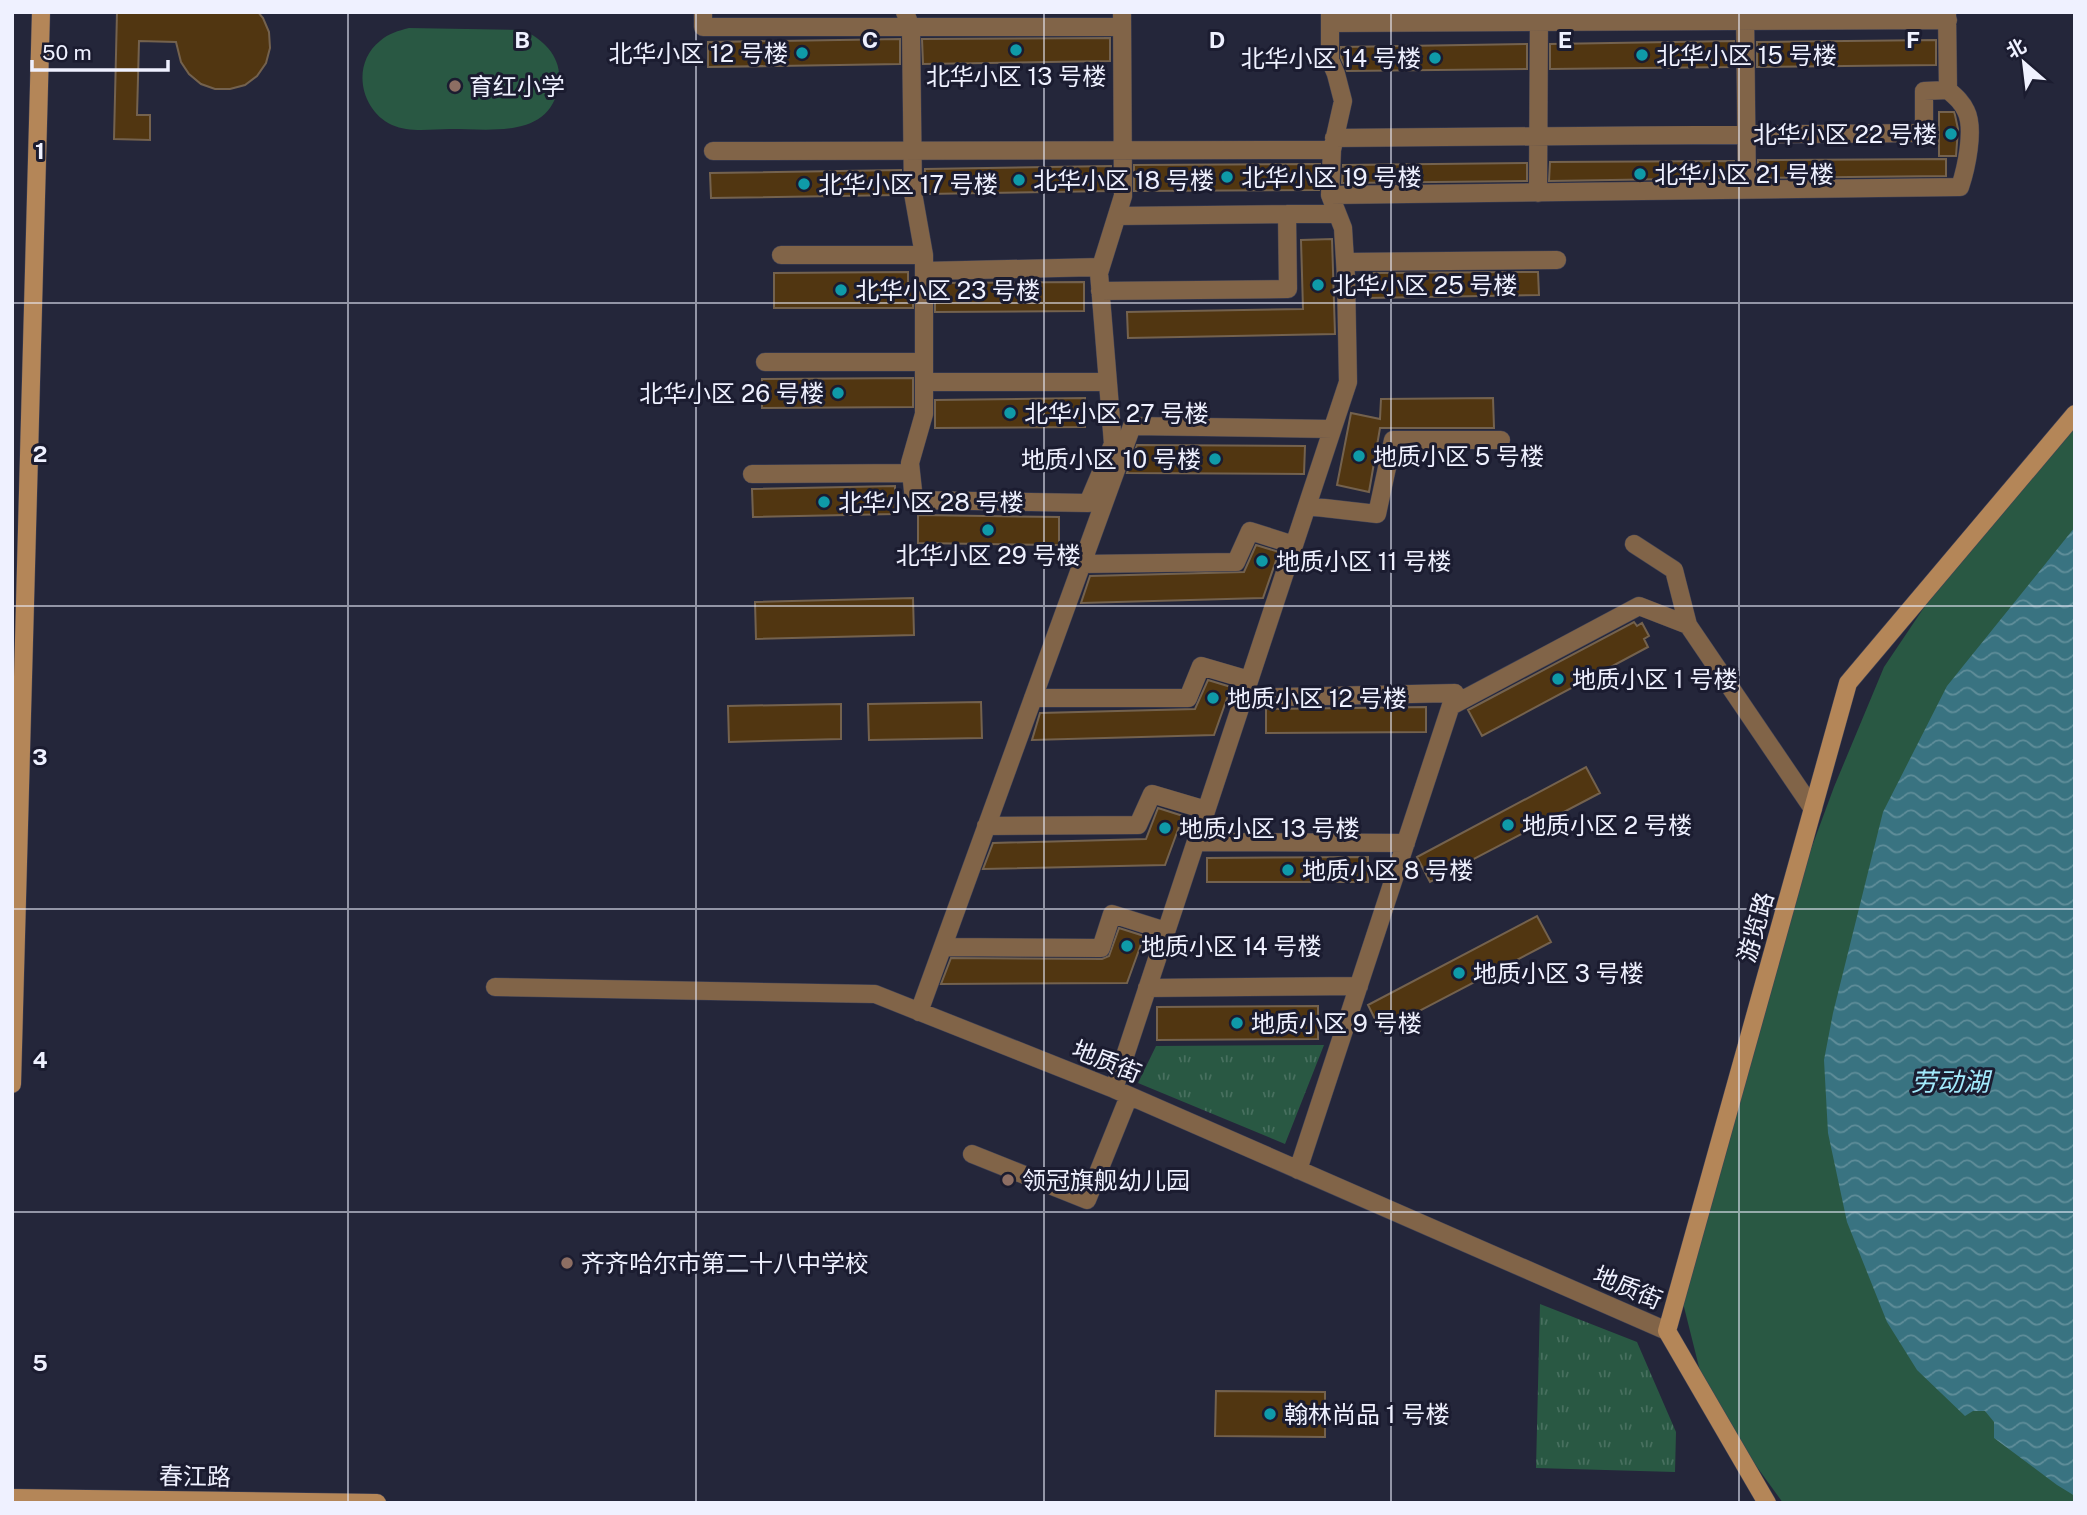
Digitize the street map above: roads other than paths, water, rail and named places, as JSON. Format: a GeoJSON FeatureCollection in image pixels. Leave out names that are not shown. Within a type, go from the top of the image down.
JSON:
{"type":"FeatureCollection","features":[{"type":"Feature","properties":{"kind":"main road"},"geometry":{"type":"LineString","coordinates":[[12,1084],[16,805],[41,12]]}},
{"type":"Feature","properties":{"kind":"main road","name":"游览路"},"geometry":{"type":"LineString","coordinates":[[1667,1331],[1848,683],[2075,414]]}},
{"type":"Feature","properties":{"kind":"main road"},"geometry":{"type":"LineString","coordinates":[[1667,1331],[1767,1503]]}},
{"type":"Feature","properties":{"kind":"main road","name":"春江路"},"geometry":{"type":"LineString","coordinates":[[12,1498],[377,1503]]}},
{"type":"Feature","properties":{"kind":"street"},"geometry":{"type":"LineString","coordinates":[[703,12],[703,27],[908,20],[1122,20],[1123,196],[1099,273],[1113,444],[1088,503],[914,500],[910,463],[924,414],[924,263],[913,193],[908,20]]}},
{"type":"Feature","properties":{"kind":"street"},"geometry":{"type":"LineString","coordinates":[[972,1154],[1087,1200],[1122,1092],[1147,988],[1348,382],[1343,228],[1329,195],[1333,144],[1343,101],[1330,60],[1330,17],[1947,16],[1948,90]]}},
{"type":"Feature","properties":{"kind":"street"},"geometry":{"type":"LineString","coordinates":[[1538,193],[1539,17]]}},
{"type":"Feature","properties":{"kind":"street"},"geometry":{"type":"LineString","coordinates":[[1745,17],[1747,190]]}},
{"type":"Feature","properties":{"kind":"street"},"geometry":{"type":"LineString","coordinates":[[713,151],[1123,151],[1538,136],[1924,133],[1924,91],[1948,90],[1960,100],[1968,114],[1969,158],[1961,187],[1329,195]]}},
{"type":"Feature","properties":{"kind":"street"},"geometry":{"type":"LineString","coordinates":[[1100,291],[1288,289],[1287,214]]}},
{"type":"Feature","properties":{"kind":"street"},"geometry":{"type":"LineString","coordinates":[[1117,216],[1337,214]]}},
{"type":"Feature","properties":{"kind":"street"},"geometry":{"type":"LineString","coordinates":[[781,255],[924,263],[1101,267]]}},
{"type":"Feature","properties":{"kind":"street"},"geometry":{"type":"LineString","coordinates":[[1345,262],[1557,260]]}},
{"type":"Feature","properties":{"kind":"street"},"geometry":{"type":"LineString","coordinates":[[765,362],[924,362]]}},
{"type":"Feature","properties":{"kind":"street"},"geometry":{"type":"LineString","coordinates":[[924,382],[1108,382]]}},
{"type":"Feature","properties":{"kind":"street"},"geometry":{"type":"LineString","coordinates":[[919,1012],[1132,426],[1332,429]]}},
{"type":"Feature","properties":{"kind":"street"},"geometry":{"type":"LineString","coordinates":[[1307,506],[1377,514],[1393,440],[1501,440]]}},
{"type":"Feature","properties":{"kind":"street"},"geometry":{"type":"LineString","coordinates":[[752,474],[911,472]]}},
{"type":"Feature","properties":{"kind":"street"},"geometry":{"type":"LineString","coordinates":[[1082,564],[1236,562],[1250,531],[1294,545]]}},
{"type":"Feature","properties":{"kind":"street"},"geometry":{"type":"LineString","coordinates":[[1634,544],[1674,570],[1688,625],[1813,809]]}},
{"type":"Feature","properties":{"kind":"street"},"geometry":{"type":"LineString","coordinates":[[1451,706],[1639,606],[1688,625]]}},
{"type":"Feature","properties":{"kind":"street"},"geometry":{"type":"LineString","coordinates":[[1033,698],[1188,698],[1201,666],[1249,680]]}},
{"type":"Feature","properties":{"kind":"street"},"geometry":{"type":"LineString","coordinates":[[1243,698],[1455,693],[1298,1170]]}},
{"type":"Feature","properties":{"kind":"street"},"geometry":{"type":"LineString","coordinates":[[986,826],[1138,825],[1152,794],[1206,810]]}},
{"type":"Feature","properties":{"kind":"street"},"geometry":{"type":"LineString","coordinates":[[1196,842],[1406,843]]}},
{"type":"Feature","properties":{"kind":"street"},"geometry":{"type":"LineString","coordinates":[[943,947],[1101,948],[1112,914],[1166,931]]}},
{"type":"Feature","properties":{"kind":"street"},"geometry":{"type":"LineString","coordinates":[[1147,988],[1359,986]]}},
{"type":"Feature","properties":{"kind":"street","name":"地质街"},"geometry":{"type":"LineString","coordinates":[[495,987],[875,994],[1122,1092],[1667,1331]]}},
{"type":"Feature","properties":{"kind":"water","name":"劳动湖"},"geometry":{"type":"Polygon","coordinates":[[[2075,527],[2075,1496],[1994,1438],[1994,1422],[1985,1411],[1973,1411],[1965,1416],[1917,1370],[1887,1322],[1847,1222],[1828,1133],[1824,1060],[1833,1013],[1883,812],[1947,686],[2075,527]]]}},
{"type":"Feature","properties":{"kind":"place","name":"北华小区 13 号楼"},"geometry":{"type":"Point","coordinates":[1016,50]}},
{"type":"Feature","properties":{"kind":"place","name":"北华小区 12 号楼"},"geometry":{"type":"Point","coordinates":[802,53]}},
{"type":"Feature","properties":{"kind":"place","name":"北华小区 15 号楼"},"geometry":{"type":"Point","coordinates":[1642,55]}},
{"type":"Feature","properties":{"kind":"place","name":"北华小区 14 号楼"},"geometry":{"type":"Point","coordinates":[1435,58]}},
{"type":"Feature","properties":{"kind":"place","name":"育红小学"},"geometry":{"type":"Point","coordinates":[455,86]}},
{"type":"Feature","properties":{"kind":"place","name":"北华小区 22 号楼"},"geometry":{"type":"Point","coordinates":[1951,134]}},
{"type":"Feature","properties":{"kind":"place","name":"北华小区 21 号楼"},"geometry":{"type":"Point","coordinates":[1640,174]}},
{"type":"Feature","properties":{"kind":"place","name":"北华小区 19 号楼"},"geometry":{"type":"Point","coordinates":[1227,177]}},
{"type":"Feature","properties":{"kind":"place","name":"北华小区 18 号楼"},"geometry":{"type":"Point","coordinates":[1019,180]}},
{"type":"Feature","properties":{"kind":"place","name":"北华小区 17 号楼"},"geometry":{"type":"Point","coordinates":[804,184]}},
{"type":"Feature","properties":{"kind":"place","name":"北华小区 25 号楼"},"geometry":{"type":"Point","coordinates":[1318,285]}},
{"type":"Feature","properties":{"kind":"place","name":"北华小区 23 号楼"},"geometry":{"type":"Point","coordinates":[841,290]}},
{"type":"Feature","properties":{"kind":"place","name":"北华小区 26 号楼"},"geometry":{"type":"Point","coordinates":[838,393]}},
{"type":"Feature","properties":{"kind":"place","name":"北华小区 27 号楼"},"geometry":{"type":"Point","coordinates":[1010,413]}},
{"type":"Feature","properties":{"kind":"place","name":"地质小区 5 号楼"},"geometry":{"type":"Point","coordinates":[1359,456]}},
{"type":"Feature","properties":{"kind":"place","name":"地质小区 10 号楼"},"geometry":{"type":"Point","coordinates":[1215,459]}},
{"type":"Feature","properties":{"kind":"place","name":"北华小区 28 号楼"},"geometry":{"type":"Point","coordinates":[824,502]}},
{"type":"Feature","properties":{"kind":"place","name":"北华小区 29 号楼"},"geometry":{"type":"Point","coordinates":[988,530]}},
{"type":"Feature","properties":{"kind":"place","name":"地质小区 11 号楼"},"geometry":{"type":"Point","coordinates":[1262,561]}},
{"type":"Feature","properties":{"kind":"place","name":"地质小区 1 号楼"},"geometry":{"type":"Point","coordinates":[1558,679]}},
{"type":"Feature","properties":{"kind":"place","name":"地质小区 12 号楼"},"geometry":{"type":"Point","coordinates":[1213,698]}},
{"type":"Feature","properties":{"kind":"place","name":"地质小区 2 号楼"},"geometry":{"type":"Point","coordinates":[1508,825]}},
{"type":"Feature","properties":{"kind":"place","name":"地质小区 13 号楼"},"geometry":{"type":"Point","coordinates":[1165,828]}},
{"type":"Feature","properties":{"kind":"place","name":"地质小区 8 号楼"},"geometry":{"type":"Point","coordinates":[1288,870]}},
{"type":"Feature","properties":{"kind":"place","name":"地质小区 14 号楼"},"geometry":{"type":"Point","coordinates":[1127,946]}},
{"type":"Feature","properties":{"kind":"place","name":"地质小区 3 号楼"},"geometry":{"type":"Point","coordinates":[1459,973]}},
{"type":"Feature","properties":{"kind":"place","name":"地质小区 9 号楼"},"geometry":{"type":"Point","coordinates":[1237,1023]}},
{"type":"Feature","properties":{"kind":"place","name":"领冠旗舰幼儿园"},"geometry":{"type":"Point","coordinates":[1008,1180]}},
{"type":"Feature","properties":{"kind":"place","name":"齐齐哈尔市第二十八中学校"},"geometry":{"type":"Point","coordinates":[567,1263]}},
{"type":"Feature","properties":{"kind":"place","name":"翰林尚品 1 号楼"},"geometry":{"type":"Point","coordinates":[1270,1414]}}]}
